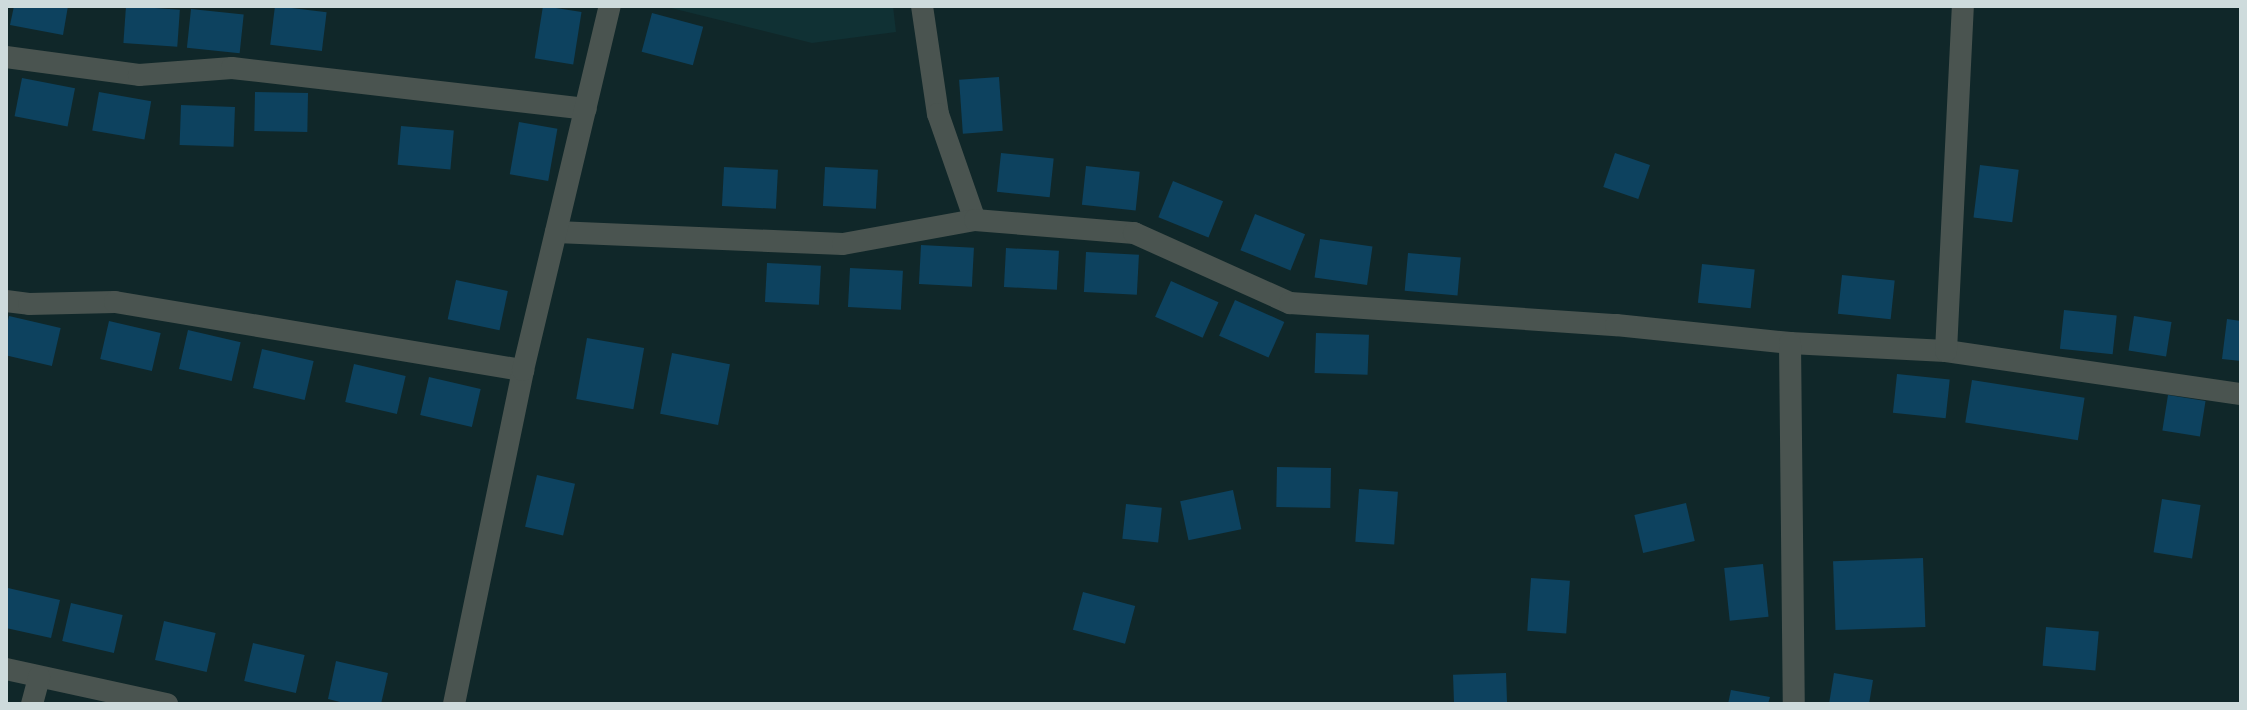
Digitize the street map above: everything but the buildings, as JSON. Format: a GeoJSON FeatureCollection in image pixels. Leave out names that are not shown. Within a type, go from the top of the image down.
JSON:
{"type":"FeatureCollection","features":[{"type":"Feature","properties":{"kind":"street"},"geometry":{"type":"LineString","coordinates":[[454,704],[523,370],[610,6]]}},
{"type":"Feature","properties":{"kind":"street"},"geometry":{"type":"LineString","coordinates":[[922,6],[938,114],[975,220]]}},
{"type":"Feature","properties":{"kind":"street"},"geometry":{"type":"LineString","coordinates":[[1946,351],[1963,6]]}},
{"type":"Feature","properties":{"kind":"street"},"geometry":{"type":"LineString","coordinates":[[6,57],[139,75],[232,68],[586,109]]}},
{"type":"Feature","properties":{"kind":"street"},"geometry":{"type":"LineString","coordinates":[[556,232],[843,244],[975,220],[1134,233],[1290,303],[1616,325],[1790,343],[1946,351],[2241,394]]}},
{"type":"Feature","properties":{"kind":"street"},"geometry":{"type":"LineString","coordinates":[[6,301],[29,304],[115,302],[523,370]]}},
{"type":"Feature","properties":{"kind":"street"},"geometry":{"type":"LineString","coordinates":[[1790,343],[1794,704]]}},
{"type":"Feature","properties":{"kind":"street"},"geometry":{"type":"LineString","coordinates":[[6,669],[167,704]]}},
{"type":"Feature","properties":{"kind":"street"},"geometry":{"type":"LineString","coordinates":[[32,704],[39,677]]}},
{"type":"Feature","properties":{"kind":"shaded area"},"geometry":{"type":"Polygon","coordinates":[[[663,6],[893,6],[896,32],[812,43],[663,6]]]}}]}
